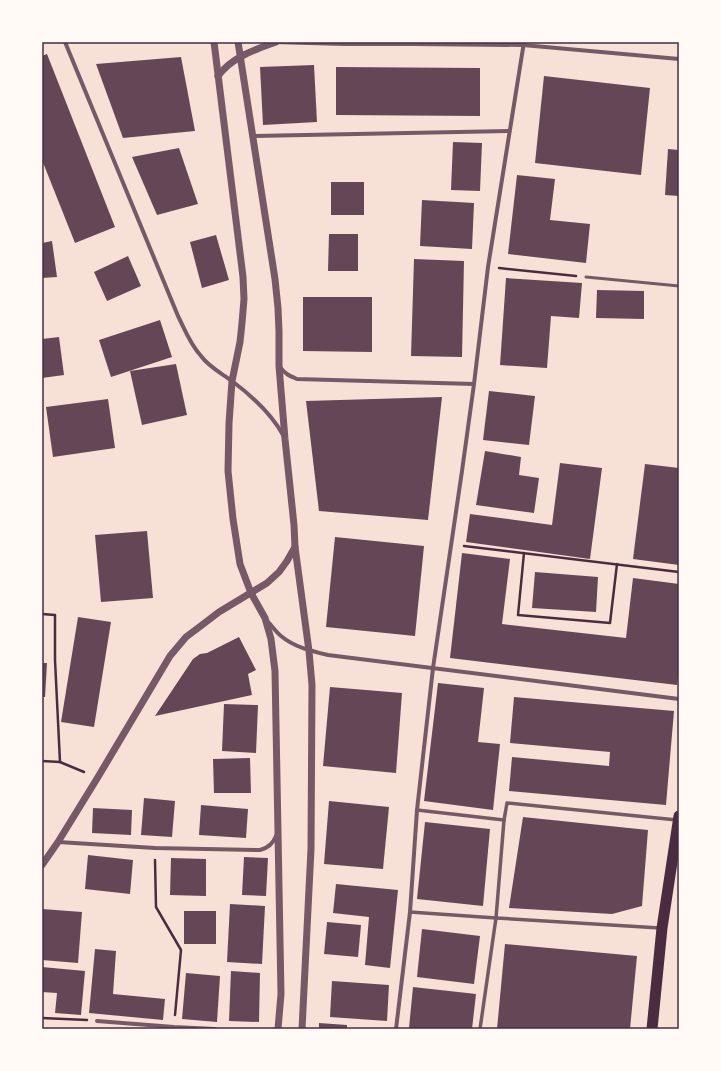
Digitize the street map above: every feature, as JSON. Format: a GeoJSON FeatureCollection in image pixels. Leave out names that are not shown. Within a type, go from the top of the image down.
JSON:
{"type":"FeatureCollection","features":[{"type":"Feature","properties":{"kind":"highway"},"geometry":{"type":"LineString","coordinates":[[652,1029],[662,928],[679,818]]}},
{"type":"Feature","properties":{"kind":"street"},"geometry":{"type":"LineString","coordinates":[[65,42],[190,342],[201,357],[214,369],[232,381],[264,409],[278,426],[285,439]]}},
{"type":"Feature","properties":{"kind":"street"},"geometry":{"type":"LineString","coordinates":[[214,42],[243,277],[244,299],[240,342],[232,381],[228,471],[240,564],[251,593],[265,618],[281,636],[293,644],[309,651],[328,655],[679,699]]}},
{"type":"Feature","properties":{"kind":"street"},"geometry":{"type":"LineString","coordinates":[[238,42],[275,279],[279,324],[279,366],[285,439],[295,547],[312,685],[311,849],[302,1029]]}},
{"type":"Feature","properties":{"kind":"street"},"geometry":{"type":"LineString","coordinates":[[218,76],[223,69],[240,57],[275,42],[523,44],[679,59]]}},
{"type":"Feature","properties":{"kind":"street"},"geometry":{"type":"LineString","coordinates":[[396,1029],[410,912],[417,810],[433,668],[474,384],[488,267],[523,44]]}},
{"type":"Feature","properties":{"kind":"street"},"geometry":{"type":"LineString","coordinates":[[253,136],[509,131]]}},
{"type":"Feature","properties":{"kind":"street"},"geometry":{"type":"LineString","coordinates":[[279,366],[289,376],[297,378],[474,384]]}},
{"type":"Feature","properties":{"kind":"street"},"geometry":{"type":"LineString","coordinates":[[42,865],[98,778],[170,656],[186,637],[202,624],[267,583],[288,561],[295,547]]}},
{"type":"Feature","properties":{"kind":"street"},"geometry":{"type":"LineString","coordinates":[[265,618],[271,638],[275,671],[277,732],[281,994],[278,1029]]}},
{"type":"Feature","properties":{"kind":"street"},"geometry":{"type":"LineString","coordinates":[[480,1029],[496,918],[504,820],[507,803],[679,818]]}},
{"type":"Feature","properties":{"kind":"street"},"geometry":{"type":"LineString","coordinates":[[417,810],[504,820]]}},
{"type":"Feature","properties":{"kind":"street"},"geometry":{"type":"LineString","coordinates":[[58,842],[155,848],[260,850],[268,847],[276,839],[278,832]]}},
{"type":"Feature","properties":{"kind":"street"},"geometry":{"type":"LineString","coordinates":[[410,912],[662,928]]}},
{"type":"Feature","properties":{"kind":"street"},"geometry":{"type":"LineString","coordinates":[[97,1021],[215,1029]]}},
{"type":"Feature","properties":{"kind":"lane"},"geometry":{"type":"LineString","coordinates":[[586,277],[679,286]]}},
{"type":"Feature","properties":{"kind":"path"},"geometry":{"type":"LineString","coordinates":[[488,267],[586,277]]}},
{"type":"Feature","properties":{"kind":"path"},"geometry":{"type":"LineString","coordinates":[[451,544],[679,572]]}},
{"type":"Feature","properties":{"kind":"path"},"geometry":{"type":"LineString","coordinates":[[524,553],[518,615],[610,623],[617,564]]}},
{"type":"Feature","properties":{"kind":"path"},"geometry":{"type":"LineString","coordinates":[[42,614],[55,615],[55,660],[60,762]]}},
{"type":"Feature","properties":{"kind":"path"},"geometry":{"type":"LineString","coordinates":[[42,761],[60,762],[98,778]]}},
{"type":"Feature","properties":{"kind":"path"},"geometry":{"type":"LineString","coordinates":[[155,848],[156,907],[181,950],[174,1027]]}},
{"type":"Feature","properties":{"kind":"path"},"geometry":{"type":"LineString","coordinates":[[42,1018],[97,1021]]}},
{"type":"Feature","properties":{"kind":"building"},"geometry":{"type":"Polygon","coordinates":[[[47,54],[115,227],[75,243],[42,160],[42,56],[47,54]]]}},
{"type":"Feature","properties":{"kind":"building"},"geometry":{"type":"Polygon","coordinates":[[[181,57],[195,131],[123,138],[96,64],[181,57]]]}},
{"type":"Feature","properties":{"kind":"building"},"geometry":{"type":"Polygon","coordinates":[[[314,65],[317,122],[263,125],[260,67],[314,65]]]}},
{"type":"Feature","properties":{"kind":"building"},"geometry":{"type":"Polygon","coordinates":[[[336,67],[480,68],[480,116],[336,115],[336,67]]]}},
{"type":"Feature","properties":{"kind":"building"},"geometry":{"type":"Polygon","coordinates":[[[544,76],[650,88],[641,175],[535,163],[544,76]]]}},
{"type":"Feature","properties":{"kind":"building"},"geometry":{"type":"Polygon","coordinates":[[[453,142],[482,143],[480,191],[451,190],[453,142]]]}},
{"type":"Feature","properties":{"kind":"building"},"geometry":{"type":"Polygon","coordinates":[[[179,148],[198,204],[157,215],[132,157],[179,148]]]}},
{"type":"Feature","properties":{"kind":"building"},"geometry":{"type":"Polygon","coordinates":[[[668,149],[679,150],[679,196],[665,195],[668,149]]]}},
{"type":"Feature","properties":{"kind":"building"},"geometry":{"type":"Polygon","coordinates":[[[517,175],[555,179],[550,220],[590,224],[586,263],[508,254],[517,175]]]}},
{"type":"Feature","properties":{"kind":"building"},"geometry":{"type":"Polygon","coordinates":[[[331,182],[364,182],[364,215],[331,215],[331,182]]]}},
{"type":"Feature","properties":{"kind":"building"},"geometry":{"type":"Polygon","coordinates":[[[422,200],[474,203],[472,249],[420,246],[422,200]]]}},
{"type":"Feature","properties":{"kind":"building"},"geometry":{"type":"Polygon","coordinates":[[[329,234],[358,234],[358,271],[328,271],[329,234]]]}},
{"type":"Feature","properties":{"kind":"building"},"geometry":{"type":"Polygon","coordinates":[[[216,235],[229,280],[202,288],[190,242],[216,235]]]}},
{"type":"Feature","properties":{"kind":"building"},"geometry":{"type":"Polygon","coordinates":[[[52,241],[57,277],[42,278],[42,243],[52,241]]]}},
{"type":"Feature","properties":{"kind":"building"},"geometry":{"type":"Polygon","coordinates":[[[128,256],[141,286],[107,301],[94,272],[128,256]]]}},
{"type":"Feature","properties":{"kind":"building"},"geometry":{"type":"Polygon","coordinates":[[[414,259],[464,261],[462,357],[411,356],[414,259]]]}},
{"type":"Feature","properties":{"kind":"building"},"geometry":{"type":"Polygon","coordinates":[[[506,278],[582,283],[579,318],[551,316],[547,368],[500,365],[506,278]]]}},
{"type":"Feature","properties":{"kind":"building"},"geometry":{"type":"Polygon","coordinates":[[[597,290],[644,291],[644,319],[596,318],[597,290]]]}},
{"type":"Feature","properties":{"kind":"building"},"geometry":{"type":"Polygon","coordinates":[[[303,297],[372,297],[372,352],[303,351],[303,297]]]}},
{"type":"Feature","properties":{"kind":"building"},"geometry":{"type":"Polygon","coordinates":[[[160,320],[172,357],[111,377],[99,340],[160,320]]]}},
{"type":"Feature","properties":{"kind":"building"},"geometry":{"type":"Polygon","coordinates":[[[59,337],[64,375],[42,378],[42,339],[59,337]]]}},
{"type":"Feature","properties":{"kind":"building"},"geometry":{"type":"Polygon","coordinates":[[[176,364],[187,415],[142,425],[130,371],[176,364]]]}},
{"type":"Feature","properties":{"kind":"building"},"geometry":{"type":"Polygon","coordinates":[[[489,391],[535,396],[529,445],[483,440],[489,391]]]}},
{"type":"Feature","properties":{"kind":"building"},"geometry":{"type":"Polygon","coordinates":[[[442,397],[428,520],[319,511],[306,401],[442,397]]]}},
{"type":"Feature","properties":{"kind":"building"},"geometry":{"type":"Polygon","coordinates":[[[108,399],[115,448],[53,457],[46,407],[108,399]]]}},
{"type":"Feature","properties":{"kind":"building"},"geometry":{"type":"Polygon","coordinates":[[[485,451],[521,457],[519,475],[539,478],[534,513],[476,505],[485,451]]]}},
{"type":"Feature","properties":{"kind":"building"},"geometry":{"type":"Polygon","coordinates":[[[560,463],[602,468],[590,559],[466,542],[470,514],[552,525],[560,463]]]}},
{"type":"Feature","properties":{"kind":"building"},"geometry":{"type":"Polygon","coordinates":[[[645,464],[679,468],[679,565],[633,559],[645,464]]]}},
{"type":"Feature","properties":{"kind":"building"},"geometry":{"type":"Polygon","coordinates":[[[147,531],[153,598],[101,602],[95,535],[147,531]]]}},
{"type":"Feature","properties":{"kind":"building"},"geometry":{"type":"Polygon","coordinates":[[[335,537],[424,546],[415,636],[326,627],[335,537]]]}},
{"type":"Feature","properties":{"kind":"building"},"geometry":{"type":"Polygon","coordinates":[[[462,553],[510,559],[502,624],[626,638],[633,578],[679,584],[679,669],[677,685],[450,658],[462,553]]]}},
{"type":"Feature","properties":{"kind":"building"},"geometry":{"type":"Polygon","coordinates":[[[535,572],[598,577],[596,612],[532,608],[535,572]]]}},
{"type":"Feature","properties":{"kind":"building"},"geometry":{"type":"Polygon","coordinates":[[[78,617],[111,622],[94,727],[61,722],[78,617]]]}},
{"type":"Feature","properties":{"kind":"building"},"geometry":{"type":"Polygon","coordinates":[[[239,637],[256,670],[248,674],[252,695],[155,716],[193,659],[200,654],[207,653],[239,637]]]}},
{"type":"Feature","properties":{"kind":"building"},"geometry":{"type":"Polygon","coordinates":[[[42,663],[47,663],[45,697],[42,697],[42,663]]]}},
{"type":"Feature","properties":{"kind":"building"},"geometry":{"type":"Polygon","coordinates":[[[438,683],[484,688],[478,742],[500,744],[493,810],[424,801],[438,683]]]}},
{"type":"Feature","properties":{"kind":"building"},"geometry":{"type":"Polygon","coordinates":[[[330,687],[402,693],[396,773],[323,766],[330,687]]]}},
{"type":"Feature","properties":{"kind":"building"},"geometry":{"type":"Polygon","coordinates":[[[514,697],[674,711],[666,805],[509,791],[512,757],[609,766],[610,752],[510,743],[514,697]]]}},
{"type":"Feature","properties":{"kind":"building"},"geometry":{"type":"Polygon","coordinates":[[[224,704],[258,705],[256,753],[222,751],[224,704]]]}},
{"type":"Feature","properties":{"kind":"building"},"geometry":{"type":"Polygon","coordinates":[[[250,758],[251,793],[214,793],[213,759],[250,758]]]}},
{"type":"Feature","properties":{"kind":"building"},"geometry":{"type":"Polygon","coordinates":[[[144,798],[175,801],[172,837],[141,835],[144,798]]]}},
{"type":"Feature","properties":{"kind":"building"},"geometry":{"type":"Polygon","coordinates":[[[329,801],[389,807],[383,869],[324,864],[329,801]]]}},
{"type":"Feature","properties":{"kind":"building"},"geometry":{"type":"Polygon","coordinates":[[[201,805],[248,809],[246,838],[199,835],[201,805]]]}},
{"type":"Feature","properties":{"kind":"building"},"geometry":{"type":"Polygon","coordinates":[[[93,808],[132,810],[131,835],[92,833],[93,808]]]}},
{"type":"Feature","properties":{"kind":"building"},"geometry":{"type":"Polygon","coordinates":[[[523,817],[648,830],[642,906],[612,914],[509,908],[523,817]]]}},
{"type":"Feature","properties":{"kind":"building"},"geometry":{"type":"Polygon","coordinates":[[[425,822],[490,829],[483,906],[417,899],[425,822]]]}},
{"type":"Feature","properties":{"kind":"building"},"geometry":{"type":"Polygon","coordinates":[[[88,855],[133,860],[130,894],[85,889],[88,855]]]}},
{"type":"Feature","properties":{"kind":"building"},"geometry":{"type":"Polygon","coordinates":[[[244,857],[268,858],[266,896],[242,895],[244,857]]]}},
{"type":"Feature","properties":{"kind":"building"},"geometry":{"type":"Polygon","coordinates":[[[171,858],[206,859],[206,896],[170,895],[171,858]]]}},
{"type":"Feature","properties":{"kind":"building"},"geometry":{"type":"Polygon","coordinates":[[[336,884],[398,890],[390,968],[365,965],[369,917],[333,913],[336,884]]]}},
{"type":"Feature","properties":{"kind":"building"},"geometry":{"type":"Polygon","coordinates":[[[230,904],[265,906],[262,964],[227,962],[230,904]]]}},
{"type":"Feature","properties":{"kind":"building"},"geometry":{"type":"Polygon","coordinates":[[[42,909],[82,912],[78,963],[42,960],[42,909]]]}},
{"type":"Feature","properties":{"kind":"building"},"geometry":{"type":"Polygon","coordinates":[[[184,911],[216,911],[216,944],[184,944],[184,911]]]}},
{"type":"Feature","properties":{"kind":"building"},"geometry":{"type":"Polygon","coordinates":[[[327,922],[361,925],[358,957],[324,954],[327,922]]]}},
{"type":"Feature","properties":{"kind":"building"},"geometry":{"type":"Polygon","coordinates":[[[422,929],[480,936],[474,984],[417,977],[422,929]]]}},
{"type":"Feature","properties":{"kind":"building"},"geometry":{"type":"Polygon","coordinates":[[[505,944],[637,956],[630,1029],[497,1029],[505,944]]]}},
{"type":"Feature","properties":{"kind":"building"},"geometry":{"type":"Polygon","coordinates":[[[95,949],[116,951],[113,994],[165,999],[163,1020],[89,1013],[95,949]]]}},
{"type":"Feature","properties":{"kind":"building"},"geometry":{"type":"Polygon","coordinates":[[[42,967],[85,971],[81,1015],[55,1013],[57,993],[42,992],[42,967]]]}},
{"type":"Feature","properties":{"kind":"building"},"geometry":{"type":"Polygon","coordinates":[[[231,971],[260,973],[259,1022],[229,1021],[231,971]]]}},
{"type":"Feature","properties":{"kind":"building"},"geometry":{"type":"Polygon","coordinates":[[[186,973],[220,976],[217,1022],[182,1019],[186,973]]]}},
{"type":"Feature","properties":{"kind":"building"},"geometry":{"type":"Polygon","coordinates":[[[332,981],[389,985],[387,1021],[330,1017],[332,981]]]}},
{"type":"Feature","properties":{"kind":"building"},"geometry":{"type":"Polygon","coordinates":[[[413,987],[476,994],[472,1029],[409,1028],[413,987]]]}},
{"type":"Feature","properties":{"kind":"building"},"geometry":{"type":"Polygon","coordinates":[[[319,1023],[347,1025],[347,1029],[319,1029],[319,1023]]]}}]}
